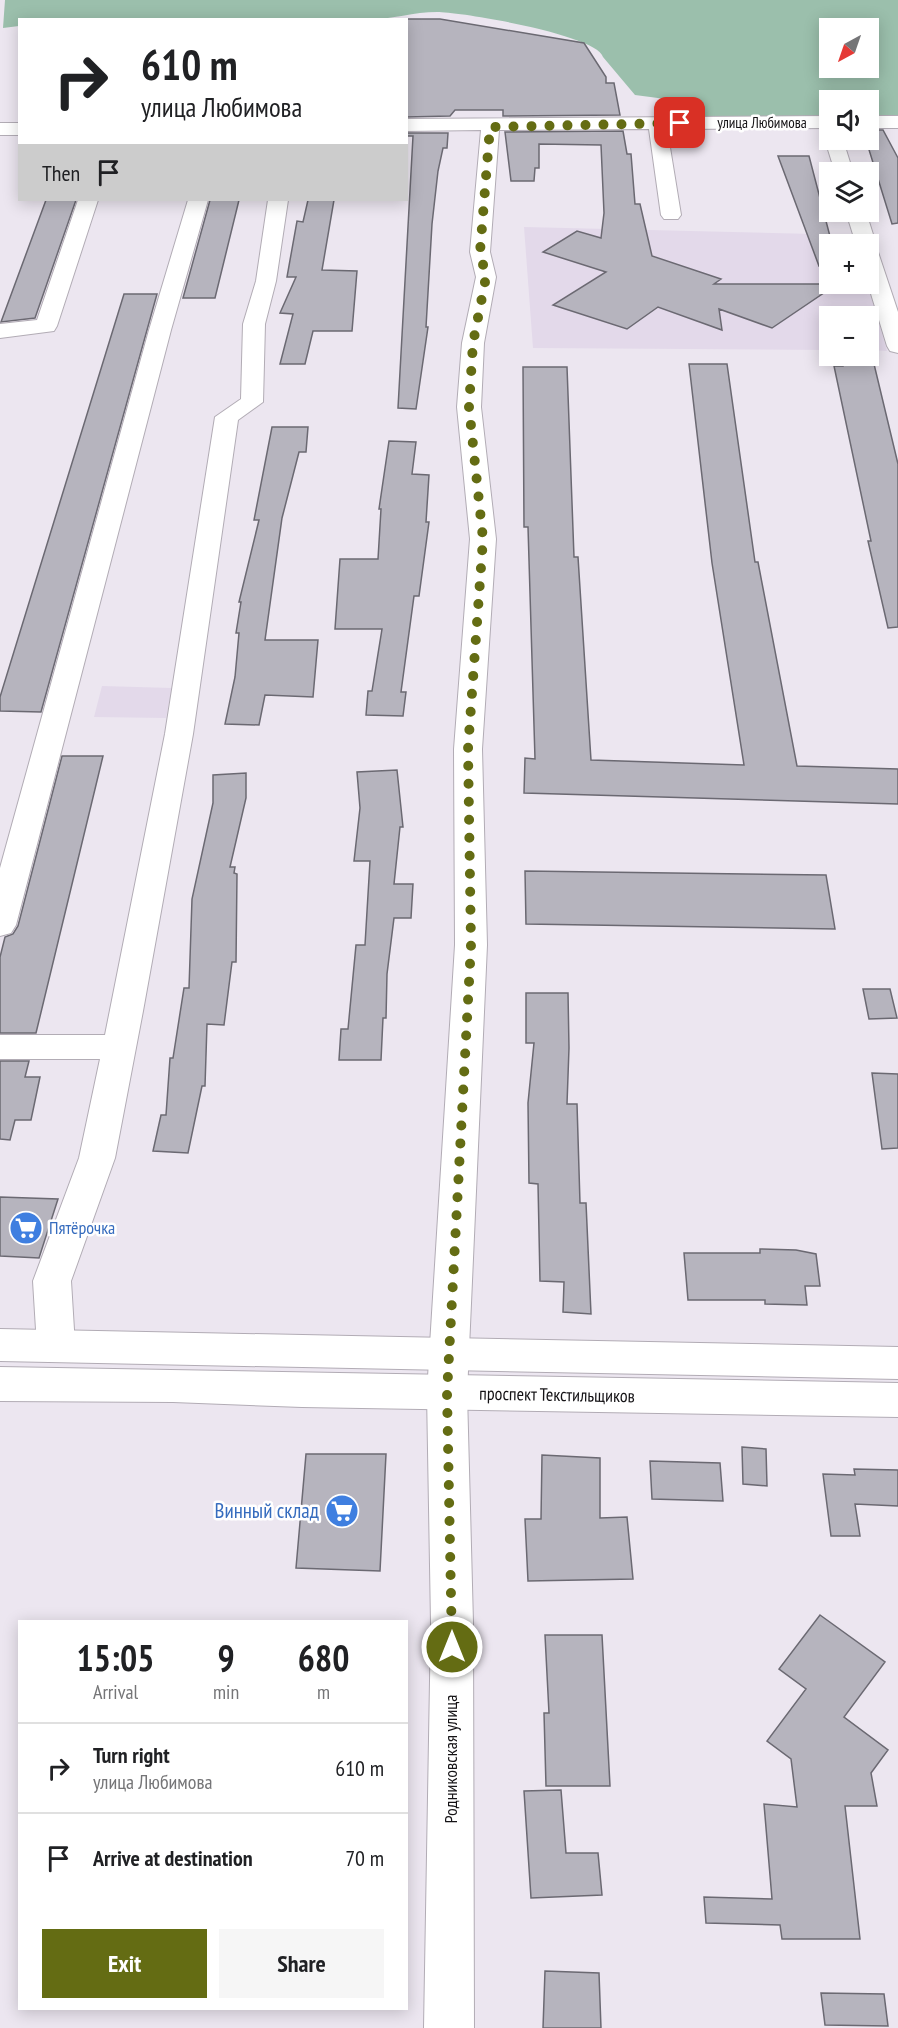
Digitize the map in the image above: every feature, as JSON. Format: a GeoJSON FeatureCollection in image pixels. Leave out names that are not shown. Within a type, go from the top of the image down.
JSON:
{"type":"FeatureCollection","features":[{"type":"Feature","properties":{"kind":"street"},"geometry":{"type":"LineString","coordinates":[[879,122],[898,122]]}},
{"type":"Feature","properties":{"kind":"street"},"geometry":{"type":"LineString","coordinates":[[657,123],[670,216]]}},
{"type":"Feature","properties":{"kind":"street","name":"улица Любимова"},"geometry":{"type":"LineString","coordinates":[[408,125],[490,127],[657,123],[819,127]]}},
{"type":"Feature","properties":{"kind":"street","name":"Родниковская улица"},"geometry":{"type":"LineString","coordinates":[[449,2028],[452,1623],[449,1374],[471,945],[468,749],[483,539],[469,407],[473,343],[486,277],[480,252],[490,127]]}},
{"type":"Feature","properties":{"kind":"street"},"geometry":{"type":"LineString","coordinates":[[0,129],[18,129]]}},
{"type":"Feature","properties":{"kind":"street"},"geometry":{"type":"LineString","coordinates":[[0,331],[46,326],[88,201]]}},
{"type":"Feature","properties":{"kind":"street"},"geometry":{"type":"LineString","coordinates":[[0,925],[159,330],[198,201]]}},
{"type":"Feature","properties":{"kind":"street"},"geometry":{"type":"LineString","coordinates":[[56,1346],[52,1281],[97,1158],[179,734],[227,417],[252,402],[254,324],[266,281],[278,201]]}},
{"type":"Feature","properties":{"kind":"street"},"geometry":{"type":"LineString","coordinates":[[879,286],[898,346]]}},
{"type":"Feature","properties":{"kind":"street"},"geometry":{"type":"LineString","coordinates":[[0,1047],[118,1047]]}},
{"type":"Feature","properties":{"kind":"street","name":"проспект Текстильщиков"},"geometry":{"type":"LineString","coordinates":[[0,1345],[56,1346],[449,1374],[898,1400]]}},
{"type":"Feature","properties":{"kind":"street","name":"проспект Текстильщиков"},"geometry":{"type":"LineString","coordinates":[[0,1384],[173,1385],[449,1374],[898,1363]]}},
{"type":"Feature","properties":{"kind":"shaded area"},"geometry":{"type":"Polygon","coordinates":[[[524,227],[819,234],[819,294],[871,294],[874,306],[819,306],[819,350],[533,348],[524,227]]]}},
{"type":"Feature","properties":{"kind":"shaded area"},"geometry":{"type":"Polygon","coordinates":[[[879,323],[887,351],[879,351],[879,323]]]}},
{"type":"Feature","properties":{"kind":"shaded area"},"geometry":{"type":"Polygon","coordinates":[[[102,686],[172,688],[166,718],[94,717],[102,686]]]}},
{"type":"Feature","properties":{"kind":"green space"},"geometry":{"type":"Polygon","coordinates":[[[5,0],[898,0],[898,119],[879,119],[879,90],[819,90],[819,120],[706,121],[696,103],[635,95],[595,49],[578,41],[528,26],[451,13],[428,12],[385,18],[18,18],[18,26],[3,28],[5,0]]]}},
{"type":"Feature","properties":{"kind":"building"},"geometry":{"type":"Polygon","coordinates":[[[408,19],[440,19],[584,43],[606,77],[606,83],[614,83],[620,115],[503,116],[503,110],[455,110],[450,116],[408,117],[408,19]]]}},
{"type":"Feature","properties":{"kind":"building"},"geometry":{"type":"Polygon","coordinates":[[[879,130],[883,130],[898,158],[898,223],[892,224],[879,182],[879,162],[873,162],[869,150],[879,150],[879,130]]]}},
{"type":"Feature","properties":{"kind":"building"},"geometry":{"type":"Polygon","coordinates":[[[623,131],[627,154],[631,154],[635,204],[640,204],[652,256],[721,279],[714,284],[819,284],[819,294],[822,294],[772,328],[719,309],[722,330],[658,307],[627,329],[553,305],[606,272],[543,252],[577,231],[601,238],[604,213],[601,145],[539,144],[539,168],[535,168],[534,181],[511,181],[505,132],[623,131]]]}},
{"type":"Feature","properties":{"kind":"building"},"geometry":{"type":"Polygon","coordinates":[[[408,133],[448,133],[447,148],[443,148],[438,171],[432,224],[426,327],[428,327],[416,409],[398,408],[413,136],[408,136],[408,133]]]}},
{"type":"Feature","properties":{"kind":"building"},"geometry":{"type":"Polygon","coordinates":[[[778,156],[809,156],[819,194],[819,222],[826,222],[829,234],[819,234],[819,266],[778,156]]]}},
{"type":"Feature","properties":{"kind":"building"},"geometry":{"type":"Polygon","coordinates":[[[46,201],[76,201],[35,318],[1,322],[46,201]]]}},
{"type":"Feature","properties":{"kind":"building"},"geometry":{"type":"Polygon","coordinates":[[[210,201],[239,201],[215,298],[183,298],[210,201]]]}},
{"type":"Feature","properties":{"kind":"building"},"geometry":{"type":"Polygon","coordinates":[[[308,201],[334,201],[322,270],[357,271],[352,331],[313,331],[305,364],[280,364],[293,314],[280,313],[296,277],[287,277],[297,221],[303,222],[308,201]]]}},
{"type":"Feature","properties":{"kind":"building"},"geometry":{"type":"Polygon","coordinates":[[[124,294],[157,294],[41,712],[0,711],[0,697],[124,294]]]}},
{"type":"Feature","properties":{"kind":"building"},"geometry":{"type":"Polygon","coordinates":[[[689,364],[727,364],[755,562],[758,562],[797,766],[898,769],[898,804],[524,793],[525,758],[535,759],[528,527],[524,527],[523,367],[567,367],[574,557],[578,557],[591,760],[744,765],[712,563],[689,364]]]}},
{"type":"Feature","properties":{"kind":"building"},"geometry":{"type":"Polygon","coordinates":[[[834,366],[874,366],[898,464],[898,627],[888,628],[868,541],[871,541],[834,366]]]}},
{"type":"Feature","properties":{"kind":"building"},"geometry":{"type":"Polygon","coordinates":[[[272,427],[308,427],[306,452],[299,452],[282,518],[265,640],[318,640],[313,697],[265,695],[259,725],[225,724],[235,677],[239,633],[236,633],[241,602],[239,602],[259,520],[254,520],[272,427]]]}},
{"type":"Feature","properties":{"kind":"building"},"geometry":{"type":"Polygon","coordinates":[[[389,441],[416,442],[412,474],[429,475],[426,522],[429,522],[419,596],[414,596],[401,692],[406,692],[403,716],[366,715],[368,691],[372,691],[382,629],[335,629],[340,559],[378,559],[381,509],[379,509],[389,441]]]}},
{"type":"Feature","properties":{"kind":"building"},"geometry":{"type":"Polygon","coordinates":[[[62,756],[103,756],[36,1033],[0,1033],[0,957],[5,937],[13,934],[18,926],[62,756]]]}},
{"type":"Feature","properties":{"kind":"building"},"geometry":{"type":"Polygon","coordinates":[[[397,770],[403,827],[400,827],[394,884],[413,884],[411,918],[394,918],[387,974],[386,1018],[383,1018],[381,1060],[339,1060],[341,1029],[348,1029],[356,945],[365,945],[370,861],[354,861],[360,808],[357,772],[397,770]]]}},
{"type":"Feature","properties":{"kind":"building"},"geometry":{"type":"Polygon","coordinates":[[[246,773],[246,798],[230,867],[235,867],[234,873],[237,874],[236,962],[232,962],[224,1025],[207,1024],[205,1086],[202,1086],[188,1153],[153,1151],[161,1115],[166,1115],[170,1058],[173,1058],[184,988],[189,988],[192,899],[213,803],[213,775],[246,773]]]}},
{"type":"Feature","properties":{"kind":"building"},"geometry":{"type":"Polygon","coordinates":[[[525,871],[826,875],[835,929],[526,924],[525,871]]]}},
{"type":"Feature","properties":{"kind":"building"},"geometry":{"type":"Polygon","coordinates":[[[863,989],[890,989],[897,1018],[869,1019],[863,989]]]}},
{"type":"Feature","properties":{"kind":"building"},"geometry":{"type":"Polygon","coordinates":[[[526,993],[568,993],[567,1104],[577,1104],[580,1203],[586,1203],[591,1314],[563,1312],[564,1282],[540,1281],[538,1184],[529,1183],[528,1103],[534,1043],[526,1043],[526,993]]]}},
{"type":"Feature","properties":{"kind":"building"},"geometry":{"type":"Polygon","coordinates":[[[0,1061],[29,1061],[25,1077],[40,1077],[31,1120],[15,1120],[10,1140],[0,1139],[0,1061]]]}},
{"type":"Feature","properties":{"kind":"building"},"geometry":{"type":"Polygon","coordinates":[[[872,1073],[898,1074],[898,1148],[882,1149],[872,1073]]]}},
{"type":"Feature","properties":{"kind":"building","name":"Пятёрочка"},"geometry":{"type":"Polygon","coordinates":[[[0,1197],[58,1199],[39,1258],[0,1256],[0,1197]]]}},
{"type":"Feature","properties":{"kind":"building"},"geometry":{"type":"Polygon","coordinates":[[[760,1249],[796,1250],[816,1254],[820,1286],[805,1286],[807,1305],[765,1304],[765,1300],[688,1300],[684,1253],[760,1253],[760,1249]]]}},
{"type":"Feature","properties":{"kind":"building"},"geometry":{"type":"Polygon","coordinates":[[[742,1447],[766,1449],[767,1486],[743,1484],[742,1447]]]}},
{"type":"Feature","properties":{"kind":"building","name":"Винный склад"},"geometry":{"type":"Polygon","coordinates":[[[306,1454],[386,1454],[380,1571],[296,1568],[306,1454]]]}},
{"type":"Feature","properties":{"kind":"building"},"geometry":{"type":"Polygon","coordinates":[[[542,1455],[600,1458],[600,1518],[627,1517],[633,1579],[528,1581],[525,1519],[541,1519],[542,1455]]]}},
{"type":"Feature","properties":{"kind":"building"},"geometry":{"type":"Polygon","coordinates":[[[650,1461],[720,1463],[723,1501],[652,1499],[650,1461]]]}},
{"type":"Feature","properties":{"kind":"building"},"geometry":{"type":"Polygon","coordinates":[[[854,1469],[898,1470],[898,1506],[855,1504],[860,1536],[831,1536],[823,1474],[855,1475],[854,1469]]]}},
{"type":"Feature","properties":{"kind":"building"},"geometry":{"type":"Polygon","coordinates":[[[820,1615],[885,1662],[844,1717],[888,1750],[871,1773],[877,1806],[845,1806],[860,1939],[782,1939],[780,1925],[706,1923],[704,1897],[772,1899],[764,1804],[797,1807],[791,1759],[767,1741],[806,1689],[779,1669],[820,1615]]]}},
{"type":"Feature","properties":{"kind":"building"},"geometry":{"type":"Polygon","coordinates":[[[545,1635],[602,1635],[610,1786],[546,1786],[544,1713],[549,1713],[545,1635]]]}},
{"type":"Feature","properties":{"kind":"building"},"geometry":{"type":"Polygon","coordinates":[[[561,1790],[566,1853],[598,1853],[602,1895],[531,1898],[524,1791],[561,1790]]]}},
{"type":"Feature","properties":{"kind":"building"},"geometry":{"type":"Polygon","coordinates":[[[545,1971],[599,1973],[601,2028],[543,2028],[545,1971]]]}},
{"type":"Feature","properties":{"kind":"building"},"geometry":{"type":"Polygon","coordinates":[[[821,1993],[884,1994],[888,2026],[825,2025],[821,1993]]]}},
{"type":"Feature","properties":{"kind":"place","name":"Пятёрочка"},"geometry":{"type":"Point","coordinates":[26,1228]}},
{"type":"Feature","properties":{"kind":"place","name":"Винный склад"},"geometry":{"type":"Point","coordinates":[342,1511]}},
{"type":"Feature","properties":{"kind":"route"},"geometry":{"type":"LineString","coordinates":[[452,1647],[447,1393],[451,1356],[471,945],[468,749],[483,539],[469,407],[473,343],[486,277],[480,252],[490,127],[680,123]]}}]}
